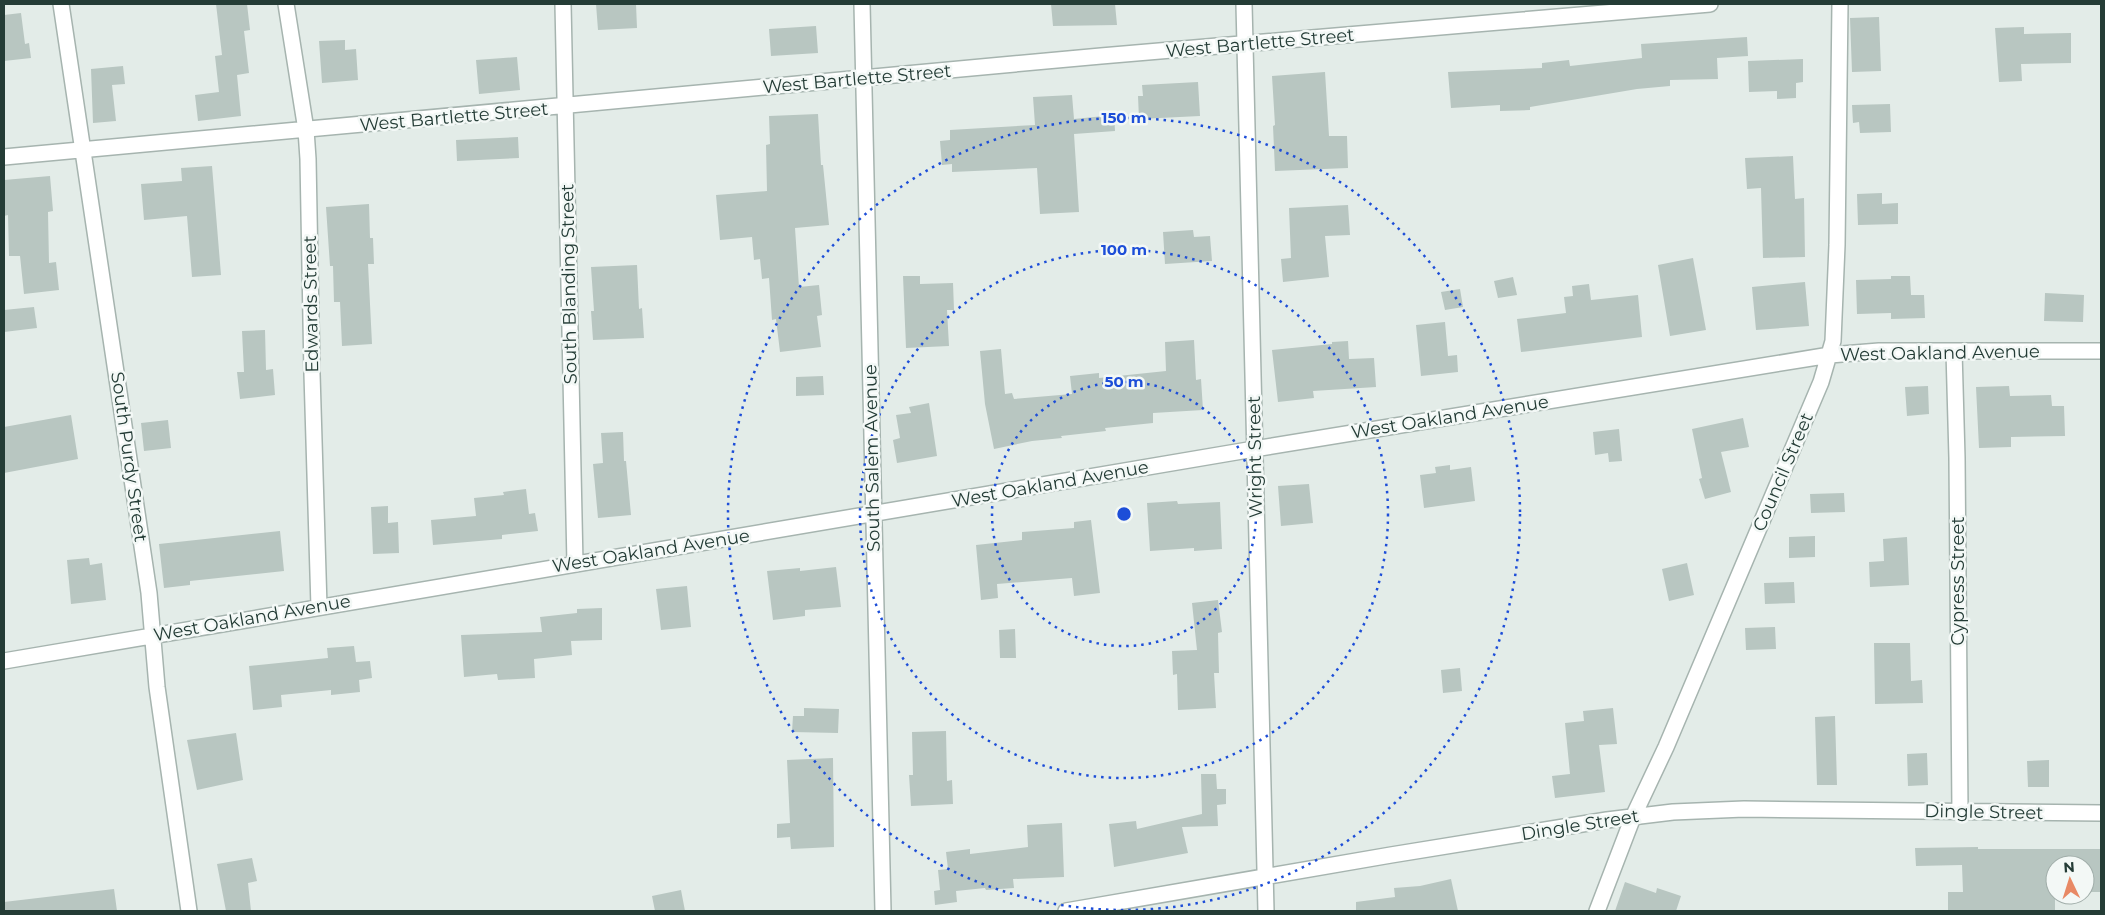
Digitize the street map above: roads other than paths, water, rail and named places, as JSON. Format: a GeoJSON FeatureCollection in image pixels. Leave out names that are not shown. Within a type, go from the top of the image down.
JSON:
{"type":"FeatureCollection","features":[{"type":"Feature","properties":{"kind":"street","name":"South Purdy Street"},"geometry":{"type":"LineString","coordinates":[[61,4],[149,593],[157,687],[189,911]]}},
{"type":"Feature","properties":{"kind":"street","name":"Edwards Street"},"geometry":{"type":"LineString","coordinates":[[286,4],[306,130],[319,607]]}},
{"type":"Feature","properties":{"kind":"street","name":"South Blanding Street"},"geometry":{"type":"LineString","coordinates":[[563,4],[575,564]]}},
{"type":"Feature","properties":{"kind":"street","name":"South Salem Avenue"},"geometry":{"type":"LineString","coordinates":[[862,4],[884,911]]}},
{"type":"Feature","properties":{"kind":"street","name":"Wright Street"},"geometry":{"type":"LineString","coordinates":[[1244,4],[1266,911]]}},
{"type":"Feature","properties":{"kind":"street","name":"West Bartlette Street"},"geometry":{"type":"LineString","coordinates":[[4,157],[565,107],[863,78],[1710,4]]}},
{"type":"Feature","properties":{"kind":"street","name":"Council Street"},"geometry":{"type":"LineString","coordinates":[[1597,911],[1633,817],[1670,738],[1821,382],[1830,355],[1833,340],[1837,246],[1840,4]]}},
{"type":"Feature","properties":{"kind":"street","name":"West Oakland Avenue"},"geometry":{"type":"LineString","coordinates":[[4,661],[1254,449],[1830,355],[1879,351],[2101,351]]}},
{"type":"Feature","properties":{"kind":"street","name":"Cypress Street"},"geometry":{"type":"LineString","coordinates":[[1954,351],[1958,458],[1960,812]]}},
{"type":"Feature","properties":{"kind":"street","name":"Dingle Street"},"geometry":{"type":"LineString","coordinates":[[1066,911],[1391,855],[1673,812],[1744,809],[2101,813]]}}]}
